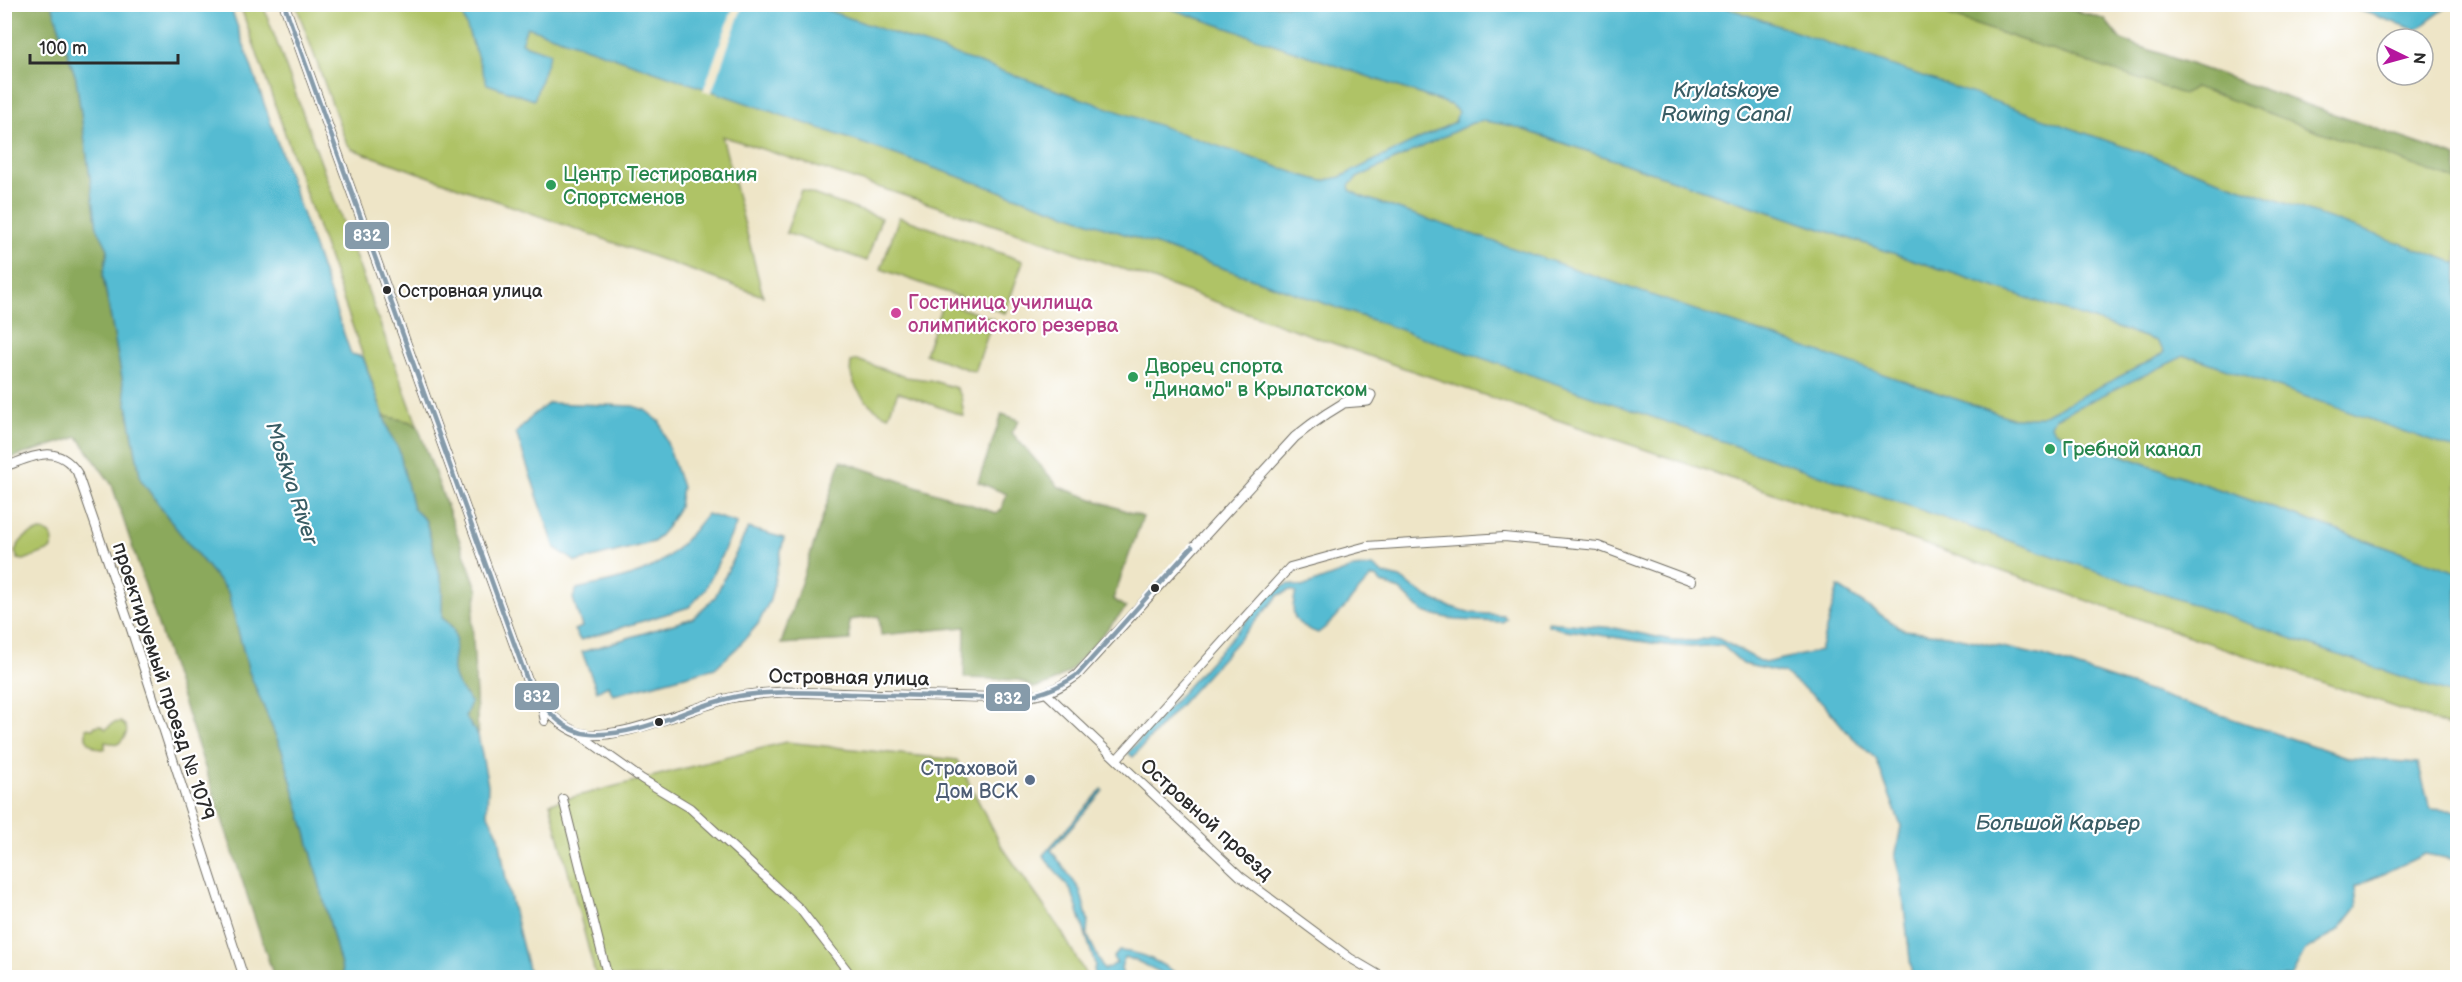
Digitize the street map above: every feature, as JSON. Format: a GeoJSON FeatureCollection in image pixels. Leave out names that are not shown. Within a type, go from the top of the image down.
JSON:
{"type":"FeatureCollection","features":[{"type":"Feature","properties":{"kind":"street"},"geometry":{"type":"LineString","coordinates":[[284,4],[529,685],[552,716],[642,779],[690,808],[800,909],[853,978]]}},
{"type":"Feature","properties":{"kind":"street","name":"Островная улица"},"geometry":{"type":"LineString","coordinates":[[575,732],[597,735],[623,731],[730,698],[755,694],[785,692],[1014,698],[1047,694],[1077,675],[1295,436],[1325,412],[1362,393]]}},
{"type":"Feature","properties":{"kind":"street","name":"проектируемый проезд № 1079"},"geometry":{"type":"LineString","coordinates":[[4,467],[42,454],[53,454],[70,462],[77,472],[128,620],[244,978]]}},
{"type":"Feature","properties":{"kind":"street"},"geometry":{"type":"LineString","coordinates":[[1117,759],[1290,567],[1367,546],[1504,537],[1598,546],[1692,581]]}},
{"type":"Feature","properties":{"kind":"street","name":"Островной проезд"},"geometry":{"type":"LineString","coordinates":[[1047,694],[1240,876],[1350,958],[1384,978]]}},
{"type":"Feature","properties":{"kind":"street"},"geometry":{"type":"LineString","coordinates":[[542,703],[545,721]]}},
{"type":"Feature","properties":{"kind":"street"},"geometry":{"type":"LineString","coordinates":[[563,799],[608,978]]}},
{"type":"Feature","properties":{"kind":"green space","name":"Гребной канал"},"geometry":{"type":"Polygon","coordinates":[[[2058,4],[2105,20],[2121,40],[2457,157],[2457,729],[1892,533],[1392,364],[1046,242],[722,136],[763,296],[352,149],[346,142],[296,5],[2058,4]]]}},
{"type":"Feature","properties":{"kind":"green space"},"geometry":{"type":"Polygon","coordinates":[[[5,5],[52,5],[76,78],[97,227],[108,249],[103,277],[141,480],[172,523],[228,592],[249,672],[283,753],[344,977],[274,977],[112,485],[78,437],[5,460],[5,5]]]}},
{"type":"Feature","properties":{"kind":"green space"},"geometry":{"type":"Polygon","coordinates":[[[240,5],[263,5],[418,427],[411,422],[384,416],[240,5]]]}},
{"type":"Feature","properties":{"kind":"green space"},"geometry":{"type":"Polygon","coordinates":[[[1917,5],[2058,5],[2105,20],[2121,40],[2457,157],[2457,181],[2195,87],[2183,94],[1917,5]]]}},
{"type":"Feature","properties":{"kind":"green space"},"geometry":{"type":"Polygon","coordinates":[[[801,190],[881,218],[867,261],[786,233],[801,190]]]}},
{"type":"Feature","properties":{"kind":"green space"},"geometry":{"type":"Polygon","coordinates":[[[899,217],[1023,261],[1005,313],[881,269],[899,217]]]}},
{"type":"Feature","properties":{"kind":"green space"},"geometry":{"type":"Polygon","coordinates":[[[943,302],[993,319],[975,372],[925,354],[943,302]]]}},
{"type":"Feature","properties":{"kind":"green space"},"geometry":{"type":"Polygon","coordinates":[[[857,360],[906,377],[930,380],[956,388],[961,396],[964,416],[898,392],[888,416],[881,413],[861,395],[852,379],[851,362],[857,360]]]}},
{"type":"Feature","properties":{"kind":"green space"},"geometry":{"type":"Polygon","coordinates":[[[1002,414],[1019,420],[1012,433],[1059,487],[1143,517],[1113,599],[1126,608],[1069,672],[1049,684],[1034,688],[1019,680],[964,678],[965,627],[881,635],[879,616],[849,620],[850,640],[781,644],[841,461],[996,513],[1001,510],[1007,494],[978,482],[1002,414]]]}},
{"type":"Feature","properties":{"kind":"green space"},"geometry":{"type":"Polygon","coordinates":[[[384,416],[411,422],[418,427],[478,591],[472,620],[478,735],[465,717],[470,702],[454,678],[452,670],[456,639],[450,625],[442,618],[442,584],[426,521],[413,509],[399,451],[384,416]]]}},
{"type":"Feature","properties":{"kind":"green space"},"geometry":{"type":"Polygon","coordinates":[[[41,531],[52,537],[53,543],[50,550],[24,560],[18,559],[15,552],[21,541],[32,533],[41,531]]]}},
{"type":"Feature","properties":{"kind":"green space"},"geometry":{"type":"Polygon","coordinates":[[[120,722],[127,730],[118,744],[105,742],[105,749],[100,749],[86,738],[86,728],[93,729],[101,725],[106,729],[113,723],[120,722]]]}},
{"type":"Feature","properties":{"kind":"green space"},"geometry":{"type":"Polygon","coordinates":[[[786,742],[957,760],[1001,845],[1060,929],[1087,977],[596,977],[550,803],[786,742]]]}},
{"type":"Feature","properties":{"kind":"water"},"geometry":{"type":"Polygon","coordinates":[[[2450,4],[2420,27],[2407,27],[2344,5],[2450,4]]]}},
{"type":"Feature","properties":{"kind":"water","name":"Moskva River"},"geometry":{"type":"Polygon","coordinates":[[[52,5],[230,5],[351,354],[363,357],[390,434],[399,450],[413,508],[426,521],[442,584],[442,618],[450,625],[456,639],[453,671],[458,685],[471,702],[465,717],[478,735],[488,785],[487,812],[499,836],[506,879],[530,977],[344,977],[283,753],[249,672],[228,592],[172,523],[141,480],[103,276],[108,249],[97,227],[76,78],[52,5]]]}},
{"type":"Feature","properties":{"kind":"water","name":"Krylatskoye Rowing Canal"},"geometry":{"type":"Polygon","coordinates":[[[459,5],[812,5],[1323,181],[1340,177],[1455,122],[1458,112],[1451,105],[1160,5],[1719,5],[2457,263],[2457,450],[2196,358],[2184,356],[2055,418],[2051,425],[2054,431],[2063,435],[2457,572],[2457,696],[527,27],[521,43],[550,53],[534,100],[487,84],[459,5]],[[1485,121],[1472,123],[1357,178],[1349,185],[1350,190],[1360,196],[2012,418],[2034,418],[2046,414],[2162,355],[2164,351],[2156,341],[1512,126],[1485,121]]]}},
{"type":"Feature","properties":{"kind":"water"},"geometry":{"type":"Polygon","coordinates":[[[549,403],[633,406],[645,410],[660,422],[682,487],[679,507],[667,527],[654,542],[576,562],[555,548],[516,433],[533,415],[549,403]]]}},
{"type":"Feature","properties":{"kind":"water"},"geometry":{"type":"Polygon","coordinates":[[[707,514],[737,523],[705,590],[689,607],[580,640],[574,630],[582,627],[573,598],[577,589],[626,577],[661,562],[678,547],[707,514]]]}},
{"type":"Feature","properties":{"kind":"water"},"geometry":{"type":"Polygon","coordinates":[[[748,528],[784,538],[770,600],[758,624],[737,648],[715,668],[613,695],[608,685],[597,691],[582,652],[693,618],[715,597],[748,528]]]}},
{"type":"Feature","properties":{"kind":"water"},"geometry":{"type":"Polygon","coordinates":[[[1373,566],[1383,574],[1400,578],[1427,597],[1448,606],[1472,613],[1503,615],[1507,619],[1502,622],[1456,620],[1423,612],[1400,590],[1381,583],[1377,577],[1372,577],[1318,633],[1303,627],[1295,618],[1293,607],[1296,592],[1290,590],[1279,595],[1133,757],[1128,753],[1274,590],[1288,584],[1302,587],[1353,568],[1373,566]]]}},
{"type":"Feature","properties":{"kind":"water","name":"Большой Карьер"},"geometry":{"type":"Polygon","coordinates":[[[1838,587],[1904,630],[1947,635],[2043,656],[2350,758],[2418,763],[2430,809],[2457,811],[2457,860],[2425,854],[2355,887],[2357,907],[2339,930],[2305,951],[2291,977],[1912,977],[1901,880],[1895,858],[1901,826],[1876,759],[1848,733],[1823,703],[1783,673],[1743,664],[1722,645],[1691,647],[1665,645],[1560,629],[1548,625],[1548,622],[1614,628],[1671,640],[1696,641],[1711,637],[1764,663],[1820,651],[1838,587]]]}},
{"type":"Feature","properties":{"kind":"water"},"geometry":{"type":"Polygon","coordinates":[[[1102,789],[1103,791],[1051,850],[1080,890],[1088,920],[1087,934],[1104,970],[1117,963],[1113,958],[1119,951],[1145,956],[1182,977],[1167,975],[1124,957],[1121,968],[1123,977],[1093,977],[1095,964],[1072,892],[1043,855],[1102,789]]]}},
{"type":"Feature","properties":{"kind":"pier"},"geometry":{"type":"Polygon","coordinates":[[[734,5],[743,5],[711,94],[703,91],[734,5]]]}},
{"type":"Feature","properties":{"kind":"transit line","name":"832"},"geometry":{"type":"LineString","coordinates":[[284,4],[529,685],[548,710],[571,729],[581,733],[611,734],[649,725],[726,699],[759,693],[800,692],[1014,698],[1039,694],[1077,675],[1192,547]]}},
{"type":"Feature","properties":{"kind":"place","name":"Центр Тестирования Спортсменов"},"geometry":{"type":"Point","coordinates":[551,185]}},
{"type":"Feature","properties":{"kind":"place","name":"Островная улица"},"geometry":{"type":"Point","coordinates":[387,290]}},
{"type":"Feature","properties":{"kind":"place","name":"Гостиница училища олимпийского резерва"},"geometry":{"type":"Point","coordinates":[896,313]}},
{"type":"Feature","properties":{"kind":"place","name":"Дворец спорта \"Динамо\" в Крылатском"},"geometry":{"type":"Point","coordinates":[1133,377]}},
{"type":"Feature","properties":{"kind":"place","name":"Гребной канал"},"geometry":{"type":"Point","coordinates":[2050,449]}},
{"type":"Feature","properties":{"kind":"place","name":"Страховой Дом ВСК"},"geometry":{"type":"Point","coordinates":[1030,780]}}]}
